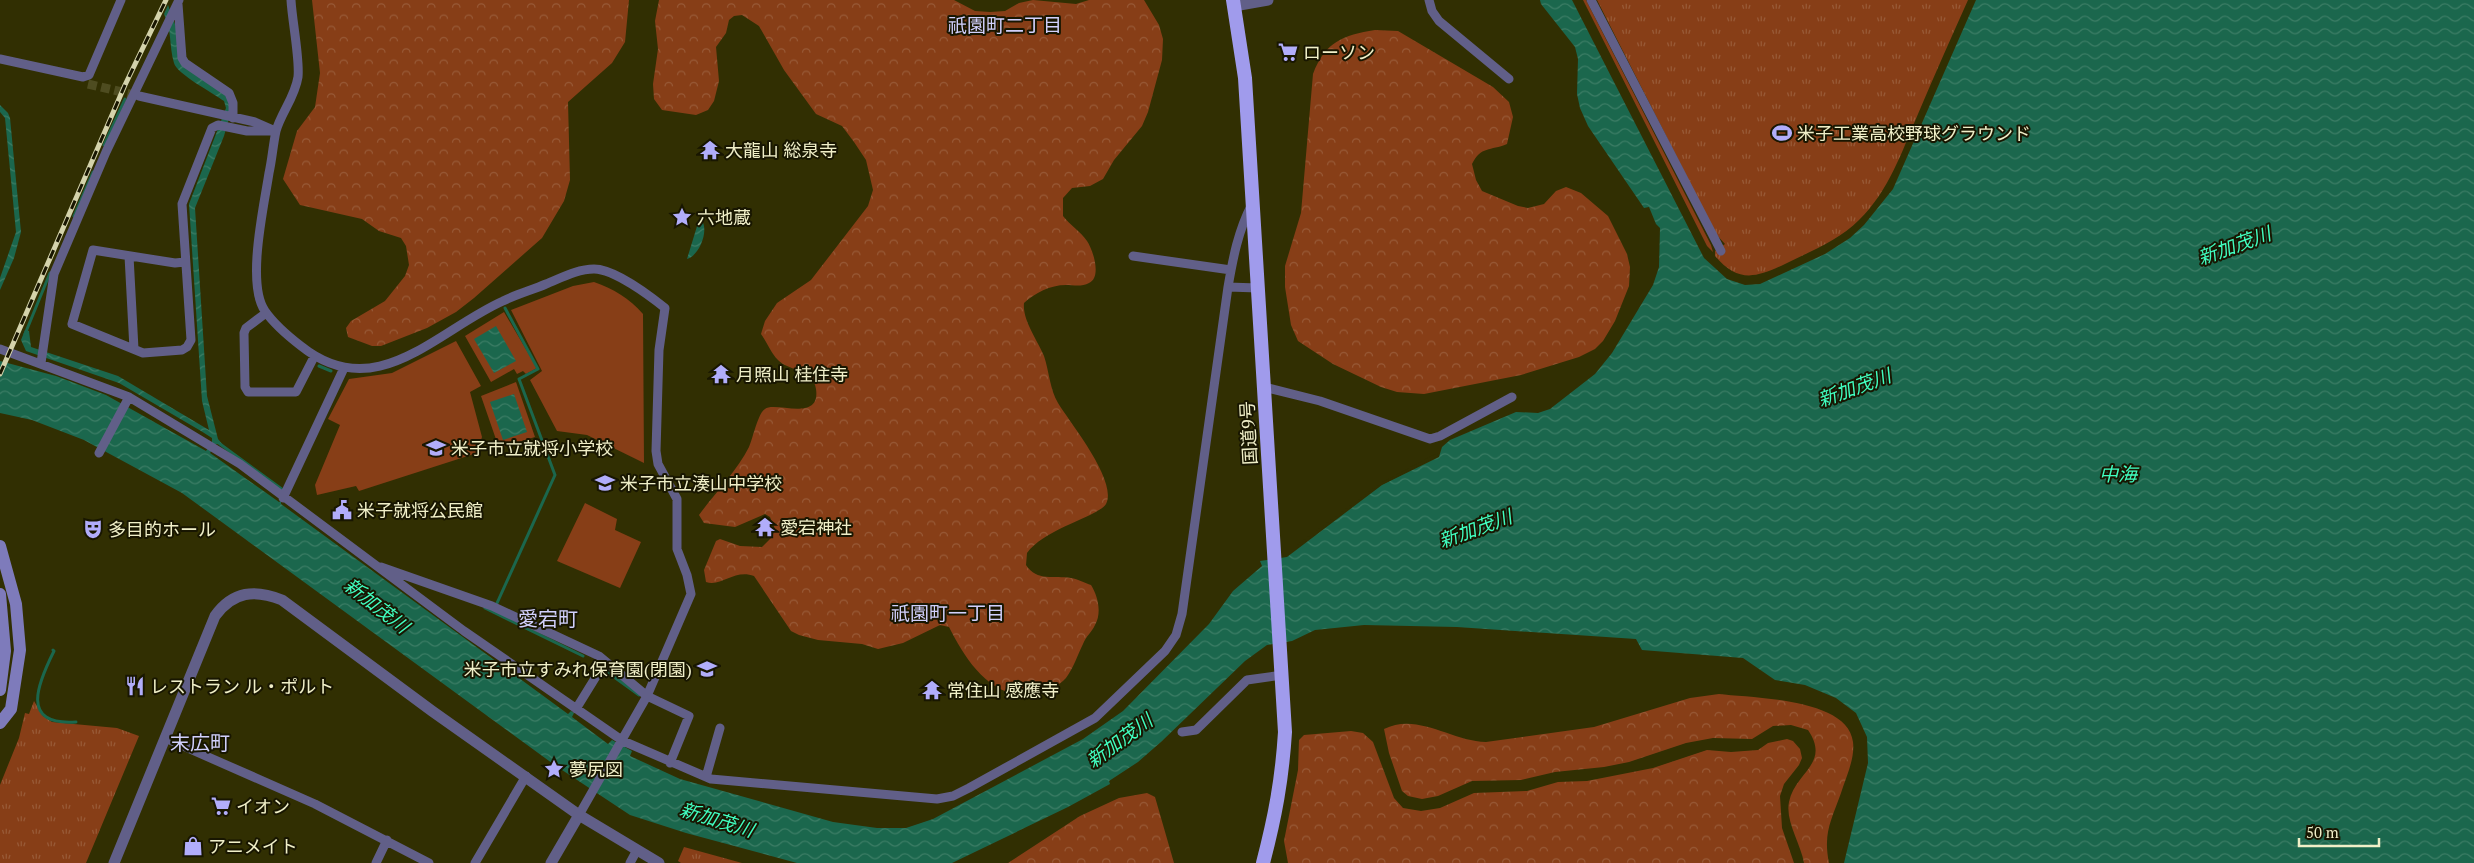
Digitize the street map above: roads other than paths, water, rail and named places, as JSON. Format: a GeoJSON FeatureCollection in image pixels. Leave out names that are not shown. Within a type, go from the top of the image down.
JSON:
{"type":"FeatureCollection","features":[{"type":"Feature","properties":{"kind":"highway","name":"国道9号"},"geometry":{"type":"LineString","coordinates":[[1233,3],[1245,78],[1285,732],[1282,778],[1276,814],[1263,863]]}},
{"type":"Feature","properties":{"kind":"main road"},"geometry":{"type":"LineString","coordinates":[[0,546],[11,579],[19,626],[18,668],[12,708],[0,723]]}},
{"type":"Feature","properties":{"kind":"main road"},"geometry":{"type":"LineString","coordinates":[[0,594],[5,651],[0,690]]}},
{"type":"Feature","properties":{"kind":"street"},"geometry":{"type":"LineString","coordinates":[[0,59],[84,77],[88,76],[121,0]]}},
{"type":"Feature","properties":{"kind":"street"},"geometry":{"type":"LineString","coordinates":[[291,0],[298,77],[294,92],[276,131],[258,256],[257,285],[259,300],[266,313],[293,340],[314,357],[344,368],[367,369],[390,364],[409,356],[502,301],[579,272],[595,269],[610,273],[646,294],[665,308],[658,350],[656,451],[658,464],[677,499],[677,550],[687,575],[691,594],[647,696],[618,750],[551,863]]}},
{"type":"Feature","properties":{"kind":"street"},"geometry":{"type":"LineString","coordinates":[[1233,3],[1268,0]]}},
{"type":"Feature","properties":{"kind":"street"},"geometry":{"type":"LineString","coordinates":[[1429,0],[1432,11],[1439,21],[1509,79]]}},
{"type":"Feature","properties":{"kind":"street"},"geometry":{"type":"LineString","coordinates":[[1591,0],[1721,251]]}},
{"type":"Feature","properties":{"kind":"street"},"geometry":{"type":"LineString","coordinates":[[178,2],[182,58],[185,63],[229,93],[233,103],[232,118]]}},
{"type":"Feature","properties":{"kind":"street"},"geometry":{"type":"LineString","coordinates":[[42,357],[54,274],[106,152],[178,2]]}},
{"type":"Feature","properties":{"kind":"street"},"geometry":{"type":"LineString","coordinates":[[0,64],[88,84]]}},
{"type":"Feature","properties":{"kind":"street"},"geometry":{"type":"LineString","coordinates":[[139,96],[255,122],[276,131]]}},
{"type":"Feature","properties":{"kind":"street"},"geometry":{"type":"LineString","coordinates":[[185,262],[175,263],[92,250],[72,324],[143,353],[182,350],[190,345],[192,340],[182,204],[212,128],[218,125],[230,128],[276,131]]}},
{"type":"Feature","properties":{"kind":"street"},"geometry":{"type":"LineString","coordinates":[[0,349],[42,357],[129,397],[240,464],[283,498],[374,564],[623,741],[706,777],[914,798],[946,798],[969,788],[1095,718],[1165,651],[1176,634],[1182,614],[1231,270],[1243,220],[1253,203]]}},
{"type":"Feature","properties":{"kind":"street"},"geometry":{"type":"LineString","coordinates":[[129,256],[134,349]]}},
{"type":"Feature","properties":{"kind":"street"},"geometry":{"type":"LineString","coordinates":[[1133,256],[1231,270]]}},
{"type":"Feature","properties":{"kind":"street"},"geometry":{"type":"LineString","coordinates":[[1228,287],[1258,288]]}},
{"type":"Feature","properties":{"kind":"street"},"geometry":{"type":"LineString","coordinates":[[266,313],[246,328],[244,333],[246,390],[252,394],[296,392],[314,357]]}},
{"type":"Feature","properties":{"kind":"street"},"geometry":{"type":"LineString","coordinates":[[283,498],[344,368]]}},
{"type":"Feature","properties":{"kind":"street"},"geometry":{"type":"LineString","coordinates":[[1264,387],[1320,401],[1430,439],[1440,436],[1512,397]]}},
{"type":"Feature","properties":{"kind":"street"},"geometry":{"type":"LineString","coordinates":[[99,453],[129,397]]}},
{"type":"Feature","properties":{"kind":"street"},"geometry":{"type":"LineString","coordinates":[[374,564],[413,576],[492,606],[598,656],[647,696],[689,716],[670,763]]}},
{"type":"Feature","properties":{"kind":"street"},"geometry":{"type":"LineString","coordinates":[[114,863],[215,616],[222,606],[241,595],[267,594],[282,600],[432,711],[579,815],[659,863]]}},
{"type":"Feature","properties":{"kind":"street"},"geometry":{"type":"LineString","coordinates":[[576,709],[605,662]]}},
{"type":"Feature","properties":{"kind":"street"},"geometry":{"type":"LineString","coordinates":[[1182,732],[1196,730],[1247,680],[1282,675]]}},
{"type":"Feature","properties":{"kind":"street"},"geometry":{"type":"LineString","coordinates":[[706,777],[720,728]]}},
{"type":"Feature","properties":{"kind":"street"},"geometry":{"type":"LineString","coordinates":[[165,738],[314,804],[430,863]]}},
{"type":"Feature","properties":{"kind":"street"},"geometry":{"type":"LineString","coordinates":[[475,863],[526,776]]}},
{"type":"Feature","properties":{"kind":"street"},"geometry":{"type":"LineString","coordinates":[[376,863],[387,840]]}},
{"type":"Feature","properties":{"kind":"street"},"geometry":{"type":"LineString","coordinates":[[630,863],[637,850]]}},
{"type":"Feature","properties":{"kind":"water","name":"中海"},"geometry":{"type":"Polygon","coordinates":[[[1540,0],[1572,0],[1704,258],[1727,279],[1745,285],[1760,284],[1825,254],[1850,238],[1864,225],[1893,189],[1976,0],[2474,0],[2474,863],[1844,863],[1868,763],[1867,737],[1856,713],[1836,698],[1805,685],[1775,680],[1743,658],[1642,650],[1636,639],[1457,627],[1364,625],[1315,630],[1292,641],[1267,645],[1245,661],[1138,762],[1109,781],[1110,784],[1068,807],[952,863],[797,863],[686,833],[630,815],[556,766],[182,493],[84,440],[32,420],[0,413],[0,361],[56,376],[106,395],[206,451],[212,442],[212,438],[201,431],[119,383],[26,351],[21,340],[25,330],[29,331],[31,347],[118,376],[209,430],[202,401],[189,204],[226,108],[224,101],[188,78],[174,63],[167,20],[164,14],[168,5],[176,27],[180,60],[228,97],[231,111],[224,136],[195,208],[207,396],[218,439],[223,445],[216,444],[210,453],[279,502],[281,501],[281,504],[568,714],[571,711],[574,713],[572,717],[608,744],[612,740],[632,751],[630,756],[680,779],[833,822],[877,828],[906,828],[933,819],[1083,739],[1123,711],[1209,624],[1233,591],[1262,566],[1260,561],[1287,557],[1382,485],[1439,457],[1442,447],[1450,440],[1516,412],[1538,413],[1550,409],[1595,374],[1612,353],[1653,285],[1659,267],[1660,228],[1656,224],[1649,207],[1644,208],[1588,126],[1580,108],[1577,94],[1578,59],[1575,47],[1541,4],[1540,0]]]}},
{"type":"Feature","properties":{"kind":"water"},"geometry":{"type":"Polygon","coordinates":[[[0,105],[10,118],[21,232],[14,258],[0,290],[0,278],[16,232],[5,118],[0,112],[0,105]]]}},
{"type":"Feature","properties":{"kind":"water"},"geometry":{"type":"Polygon","coordinates":[[[702,221],[704,231],[702,243],[695,253],[687,259],[698,223],[702,221]]]}},
{"type":"Feature","properties":{"kind":"water"},"geometry":{"type":"Polygon","coordinates":[[[496,326],[516,361],[494,373],[474,339],[496,326]]]}},
{"type":"Feature","properties":{"kind":"water"},"geometry":{"type":"Polygon","coordinates":[[[514,394],[527,432],[503,440],[490,402],[514,394]]]}},
{"type":"Feature","properties":{"kind":"waterway"},"geometry":{"type":"LineString","coordinates":[[104,145],[125,99]]}},
{"type":"Feature","properties":{"kind":"waterway"},"geometry":{"type":"LineString","coordinates":[[74,216],[93,172]]}},
{"type":"Feature","properties":{"kind":"waterway"},"geometry":{"type":"LineString","coordinates":[[25,334],[50,273]]}},
{"type":"Feature","properties":{"kind":"waterway"},"geometry":{"type":"LineString","coordinates":[[493,612],[555,475],[519,379],[538,369],[505,308]]}},
{"type":"Feature","properties":{"kind":"waterway"},"geometry":{"type":"LineString","coordinates":[[319,366],[331,371]]}},
{"type":"Feature","properties":{"kind":"waterway"},"geometry":{"type":"LineString","coordinates":[[220,444],[283,490]]}},
{"type":"Feature","properties":{"kind":"waterway"},"geometry":{"type":"LineString","coordinates":[[485,608],[583,656]]}},
{"type":"Feature","properties":{"kind":"waterway"},"geometry":{"type":"LineString","coordinates":[[53,650],[39,689],[38,700],[40,710],[46,717],[58,721],[76,722]]}},
{"type":"Feature","properties":{"kind":"waterway"},"geometry":{"type":"LineString","coordinates":[[603,669],[639,695]]}},
{"type":"Feature","properties":{"kind":"tunnel"},"geometry":{"type":"LineString","coordinates":[[88,84],[139,96]]}},
{"type":"Feature","properties":{"kind":"railway"},"geometry":{"type":"LineString","coordinates":[[0,374],[125,85],[166,0]]}},
{"type":"Feature","properties":{"kind":"place","name":"ローソン"},"geometry":{"type":"Point","coordinates":[1288,52]}},
{"type":"Feature","properties":{"kind":"place","name":"米子工業高校野球グラウンド"},"geometry":{"type":"Point","coordinates":[1782,133]}},
{"type":"Feature","properties":{"kind":"place","name":"大龍山 総泉寺"},"geometry":{"type":"Point","coordinates":[710,150]}},
{"type":"Feature","properties":{"kind":"place","name":"六地蔵"},"geometry":{"type":"Point","coordinates":[682,217]}},
{"type":"Feature","properties":{"kind":"place","name":"月照山 桂住寺"},"geometry":{"type":"Point","coordinates":[721,374]}},
{"type":"Feature","properties":{"kind":"place","name":"米子市立就将小学校"},"geometry":{"type":"Point","coordinates":[436,448]}},
{"type":"Feature","properties":{"kind":"place","name":"米子市立湊山中学校"},"geometry":{"type":"Point","coordinates":[605,483]}},
{"type":"Feature","properties":{"kind":"place","name":"米子就将公民館"},"geometry":{"type":"Point","coordinates":[342,510]}},
{"type":"Feature","properties":{"kind":"place","name":"愛宕神社"},"geometry":{"type":"Point","coordinates":[765,527]}},
{"type":"Feature","properties":{"kind":"place","name":"多目的ホール"},"geometry":{"type":"Point","coordinates":[93,529]}},
{"type":"Feature","properties":{"kind":"place","name":"米子市立すみれ保育園(閉園)"},"geometry":{"type":"Point","coordinates":[707,669]}},
{"type":"Feature","properties":{"kind":"place","name":"レストラン ル・ポルト"},"geometry":{"type":"Point","coordinates":[135,686]}},
{"type":"Feature","properties":{"kind":"place","name":"常住山 感應寺"},"geometry":{"type":"Point","coordinates":[932,690]}},
{"type":"Feature","properties":{"kind":"place","name":"夢尻図"},"geometry":{"type":"Point","coordinates":[554,769]}},
{"type":"Feature","properties":{"kind":"place","name":"イオン"},"geometry":{"type":"Point","coordinates":[221,806]}},
{"type":"Feature","properties":{"kind":"place","name":"アニメイト"},"geometry":{"type":"Point","coordinates":[193,846]}},
{"type":"Feature","properties":{"kind":"district","name":"祇園町二丁目"},"geometry":{"type":"Point","coordinates":[1005,24]}},
{"type":"Feature","properties":{"kind":"district","name":"祇園町一丁目"},"geometry":{"type":"Point","coordinates":[948,612]}},
{"type":"Feature","properties":{"kind":"district","name":"愛宕町"},"geometry":{"type":"Point","coordinates":[548,618]}},
{"type":"Feature","properties":{"kind":"district","name":"末広町"},"geometry":{"type":"Point","coordinates":[200,742]}},
{"type":"Feature","properties":{"kind":"water label","name":"新加茂川"},"geometry":{"type":"Point","coordinates":[2234,245]}},
{"type":"Feature","properties":{"kind":"water label","name":"新加茂川"},"geometry":{"type":"Point","coordinates":[1854,387]}},
{"type":"Feature","properties":{"kind":"water label","name":"新加茂川"},"geometry":{"type":"Point","coordinates":[1475,528]}},
{"type":"Feature","properties":{"kind":"water label","name":"新加茂川"},"geometry":{"type":"Point","coordinates":[377,605]}},
{"type":"Feature","properties":{"kind":"water label","name":"新加茂川"},"geometry":{"type":"Point","coordinates":[1119,740]}},
{"type":"Feature","properties":{"kind":"water label","name":"新加茂川"},"geometry":{"type":"Point","coordinates":[717,819]}}]}
